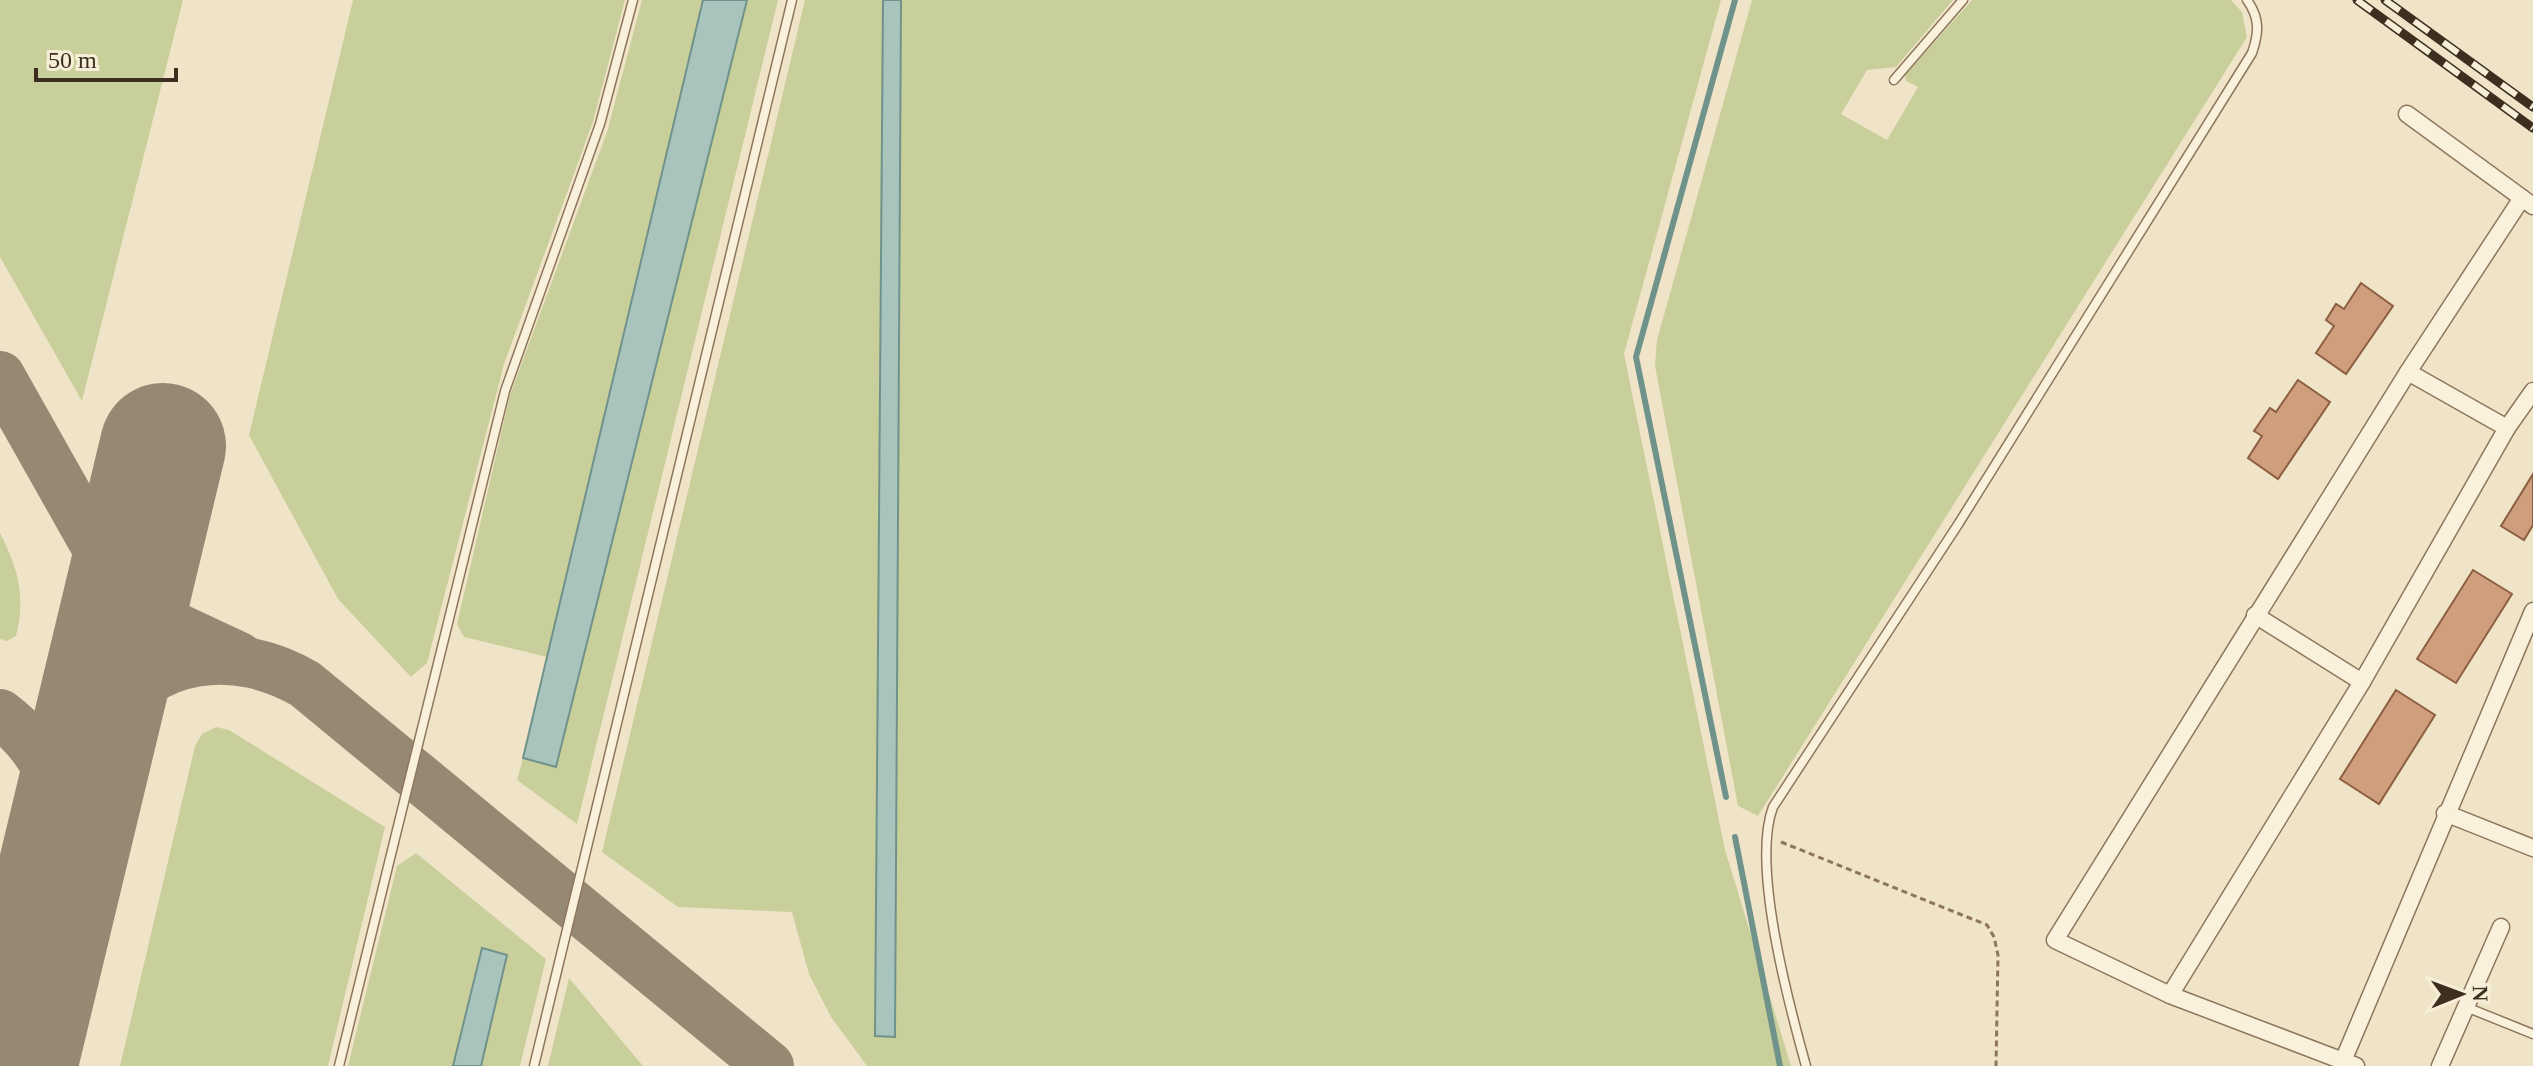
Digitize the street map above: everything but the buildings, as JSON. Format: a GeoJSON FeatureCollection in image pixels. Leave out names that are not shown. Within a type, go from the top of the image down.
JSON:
{"type":"FeatureCollection","features":[{"type":"Feature","properties":{"kind":"street"},"geometry":{"type":"LineString","coordinates":[[2407,114],[2527,202],[2408,372],[2055,940],[2170,995],[2350,1064],[2445,813],[2533,611]]}},
{"type":"Feature","properties":{"kind":"street"},"geometry":{"type":"LineString","coordinates":[[2408,372],[2507,428]]}},
{"type":"Feature","properties":{"kind":"street"},"geometry":{"type":"LineString","coordinates":[[2170,995],[2362,682],[2507,428],[2533,391]]}},
{"type":"Feature","properties":{"kind":"street"},"geometry":{"type":"LineString","coordinates":[[2255,615],[2362,682]]}},
{"type":"Feature","properties":{"kind":"street"},"geometry":{"type":"LineString","coordinates":[[2445,813],[2532,846]]}},
{"type":"Feature","properties":{"kind":"street"},"geometry":{"type":"LineString","coordinates":[[2440,1066],[2501,927]]}},
{"type":"Feature","properties":{"kind":"lane"},"geometry":{"type":"LineString","coordinates":[[339,1066],[505,391],[600,124],[633,0]]}},
{"type":"Feature","properties":{"kind":"lane"},"geometry":{"type":"LineString","coordinates":[[534,1066],[792,0]]}},
{"type":"Feature","properties":{"kind":"lane"},"geometry":{"type":"LineString","coordinates":[[1894,80],[1963,0]]}},
{"type":"Feature","properties":{"kind":"lane"},"geometry":{"type":"LineString","coordinates":[[1806,1066],[1772,906],[1766,837],[1768,819],[1783,789],[1959,523],[2252,53],[2258,36],[2258,20],[2247,0]]}},
{"type":"Feature","properties":{"kind":"lane"},"geometry":{"type":"LineString","coordinates":[[2466,1007],[2533,1034]]}},
{"type":"Feature","properties":{"kind":"path"},"geometry":{"type":"LineString","coordinates":[[1766,837],[1987,925],[1994,937],[1998,955],[1996,1066]]}},
{"type":"Feature","properties":{"kind":"green space"},"geometry":{"type":"Polygon","coordinates":[[[0,0],[183,0],[82,401],[0,257],[0,0]]]}},
{"type":"Feature","properties":{"kind":"green space"},"geometry":{"type":"Polygon","coordinates":[[[353,0],[625,0],[593,122],[504,364],[427,663],[411,677],[338,599],[249,435],[353,0]]]}},
{"type":"Feature","properties":{"kind":"green space"},"geometry":{"type":"Polygon","coordinates":[[[642,0],[703,0],[547,657],[464,637],[457,624],[510,395],[607,132],[642,0]]]}},
{"type":"Feature","properties":{"kind":"green space"},"geometry":{"type":"Polygon","coordinates":[[[747,0],[778,0],[577,824],[517,780],[523,758],[556,766],[747,0]]]}},
{"type":"Feature","properties":{"kind":"green space"},"geometry":{"type":"Polygon","coordinates":[[[805,0],[883,0],[875,1036],[895,1037],[901,0],[1721,0],[1624,354],[1725,850],[1791,1066],[867,1066],[831,1017],[809,974],[792,912],[678,907],[602,852],[805,0]]]}},
{"type":"Feature","properties":{"kind":"green space"},"geometry":{"type":"Polygon","coordinates":[[[1752,0],[1953,0],[1896,67],[1867,70],[1841,114],[1887,140],[1918,87],[1906,81],[1905,75],[1972,0],[2231,0],[2242,12],[2247,37],[1758,816],[1738,806],[1655,366],[1657,340],[1752,0]]]}},
{"type":"Feature","properties":{"kind":"green space"},"geometry":{"type":"Polygon","coordinates":[[[0,533],[12,558],[20,596],[16,636],[7,641],[0,639],[0,533]]]}},
{"type":"Feature","properties":{"kind":"green space"},"geometry":{"type":"Polygon","coordinates":[[[216,727],[229,730],[385,827],[328,1066],[120,1066],[195,746],[202,734],[216,727]]]}},
{"type":"Feature","properties":{"kind":"green space"},"geometry":{"type":"Polygon","coordinates":[[[416,853],[546,959],[520,1066],[481,1066],[507,955],[482,948],[453,1066],[348,1066],[397,866],[416,853]]]}},
{"type":"Feature","properties":{"kind":"green space"},"geometry":{"type":"Polygon","coordinates":[[[569,978],[643,1066],[548,1066],[569,978]]]}},
{"type":"Feature","properties":{"kind":"water"},"geometry":{"type":"Polygon","coordinates":[[[703,0],[747,0],[556,767],[523,758],[703,0]]]}},
{"type":"Feature","properties":{"kind":"water"},"geometry":{"type":"Polygon","coordinates":[[[883,0],[901,0],[895,1037],[875,1036],[883,0]]]}},
{"type":"Feature","properties":{"kind":"water"},"geometry":{"type":"Polygon","coordinates":[[[482,948],[507,955],[481,1066],[453,1066],[482,948]]]}},
{"type":"Feature","properties":{"kind":"waterway"},"geometry":{"type":"LineString","coordinates":[[1726,797],[1636,357],[1735,0]]}},
{"type":"Feature","properties":{"kind":"waterway"},"geometry":{"type":"LineString","coordinates":[[1735,837],[1780,1066]]}},
{"type":"Feature","properties":{"kind":"taxiway"},"geometry":{"type":"LineString","coordinates":[[0,376],[97,548],[111,586],[117,640]]}},
{"type":"Feature","properties":{"kind":"taxiway"},"geometry":{"type":"LineString","coordinates":[[107,561],[128,592],[162,621],[239,657]]}},
{"type":"Feature","properties":{"kind":"taxiway"},"geometry":{"type":"LineString","coordinates":[[80,793],[101,732],[125,700],[147,681],[171,669],[197,662],[224,660],[252,663],[279,671],[305,684],[769,1066]]}},
{"type":"Feature","properties":{"kind":"taxiway"},"geometry":{"type":"LineString","coordinates":[[0,714],[32,745],[52,781],[62,822],[62,867]]}},
{"type":"Feature","properties":{"kind":"runway"},"geometry":{"type":"LineString","coordinates":[[14,1066],[163,446]]}},
{"type":"Feature","properties":{"kind":"railway"},"geometry":{"type":"LineString","coordinates":[[2357,0],[2533,128]]}},
{"type":"Feature","properties":{"kind":"railway"},"geometry":{"type":"LineString","coordinates":[[2385,0],[2533,107]]}}]}
